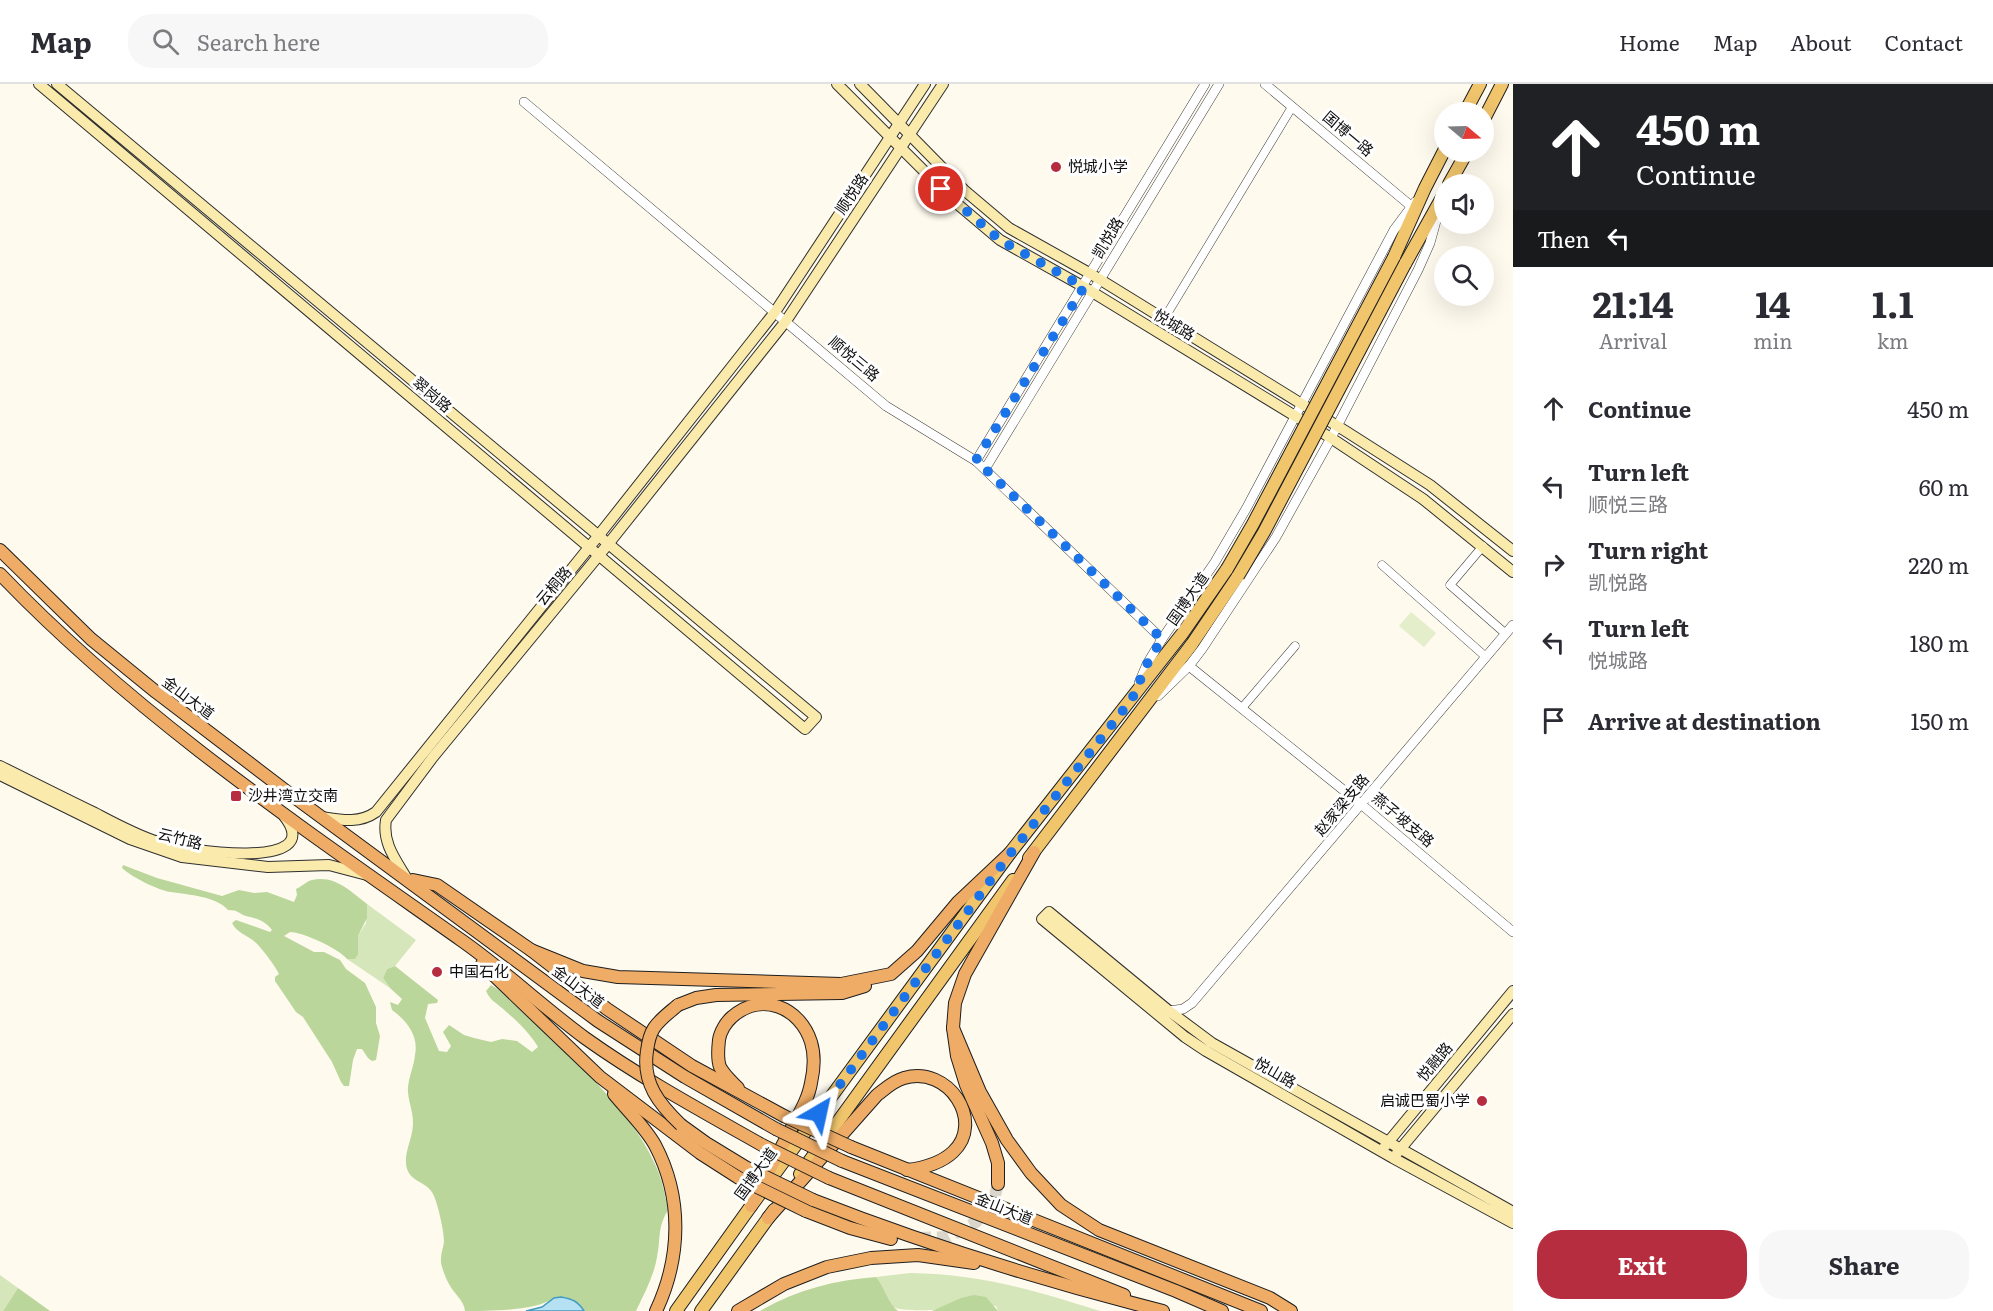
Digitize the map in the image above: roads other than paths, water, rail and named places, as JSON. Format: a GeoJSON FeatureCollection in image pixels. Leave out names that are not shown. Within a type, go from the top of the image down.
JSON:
{"type":"FeatureCollection","features":[{"type":"Feature","properties":{"kind":"highway","name":"金山大道"},"geometry":{"type":"LineString","coordinates":[[0,550],[91,639],[156,693],[598,1021],[685,1077],[776,1129],[842,1161],[1222,1311]]}},
{"type":"Feature","properties":{"kind":"highway"},"geometry":{"type":"LineString","coordinates":[[0,574],[79,652],[143,706],[278,809],[463,941],[586,1038],[676,1096],[762,1145],[829,1178],[1164,1311]]}},
{"type":"Feature","properties":{"kind":"highway"},"geometry":{"type":"LineString","coordinates":[[998,1184],[998,1163],[995,1153],[966,1085],[957,1056],[953,1028],[955,1003],[965,974],[1034,852]]}},
{"type":"Feature","properties":{"kind":"highway"},"geometry":{"type":"LineString","coordinates":[[891,1239],[850,1228],[806,1211],[743,1173],[681,1125],[664,1108],[648,1080],[645,1062],[648,1044],[654,1029],[678,1005],[696,998],[716,995],[842,993],[866,986],[891,974],[917,951],[958,902],[1010,854]]}},
{"type":"Feature","properties":{"kind":"highway"},"geometry":{"type":"LineString","coordinates":[[407,879],[437,885],[531,950],[616,1015],[692,1066],[784,1116],[906,1170],[1260,1311]]}},
{"type":"Feature","properties":{"kind":"highway"},"geometry":{"type":"LineString","coordinates":[[442,927],[600,1077],[700,1153],[743,1173],[854,1216],[1002,1267],[1068,1287],[1164,1311]]}},
{"type":"Feature","properties":{"kind":"highway"},"geometry":{"type":"LineString","coordinates":[[531,950],[583,971],[618,977],[841,984],[891,974]]}},
{"type":"Feature","properties":{"kind":"highway"},"geometry":{"type":"LineString","coordinates":[[745,1095],[720,1067],[718,1052],[720,1035],[730,1019],[742,1008],[757,1004],[774,1005],[788,1011],[803,1025],[812,1043],[814,1063],[811,1085],[802,1108],[751,1206]]}},
{"type":"Feature","properties":{"kind":"highway"},"geometry":{"type":"LineString","coordinates":[[953,1028],[980,1092],[1007,1140],[1030,1173],[1061,1205],[1099,1230],[1270,1298],[1291,1311]]}},
{"type":"Feature","properties":{"kind":"highway"},"geometry":{"type":"LineString","coordinates":[[768,1218],[877,1095],[903,1078],[920,1075],[939,1080],[952,1090],[962,1106],[964,1125],[962,1140],[955,1151],[941,1161],[906,1170]]}},
{"type":"Feature","properties":{"kind":"highway"},"geometry":{"type":"LineString","coordinates":[[600,1077],[654,1143],[667,1172],[676,1218],[676,1242],[672,1268],[656,1311]]}},
{"type":"Feature","properties":{"kind":"highway"},"geometry":{"type":"LineString","coordinates":[[738,1311],[784,1284],[827,1267],[871,1258],[918,1255],[1002,1267]]}},
{"type":"Feature","properties":{"kind":"main road","name":"翠岗路"},"geometry":{"type":"LineString","coordinates":[[39,84],[805,729],[816,717],[57,84]]}},
{"type":"Feature","properties":{"kind":"main road","name":"悦城路"},"geometry":{"type":"LineString","coordinates":[[837,84],[955,202],[1000,240],[1088,290],[1331,438],[1423,499],[1513,572]]}},
{"type":"Feature","properties":{"kind":"main road","name":"悦城路"},"geometry":{"type":"LineString","coordinates":[[860,84],[964,190],[1009,228],[1096,277],[1302,403],[1430,485],[1513,551]]}},
{"type":"Feature","properties":{"kind":"main road","name":"顺悦路"},"geometry":{"type":"LineString","coordinates":[[775,312],[925,84]]}},
{"type":"Feature","properties":{"kind":"main road","name":"顺悦路"},"geometry":{"type":"LineString","coordinates":[[786,321],[943,84]]}},
{"type":"Feature","properties":{"kind":"main road"},"geometry":{"type":"LineString","coordinates":[[1470,102],[1480,84]]}},
{"type":"Feature","properties":{"kind":"main road"},"geometry":{"type":"LineString","coordinates":[[1493,102],[1502,84]]}},
{"type":"Feature","properties":{"kind":"main road","name":"国博大道"},"geometry":{"type":"LineString","coordinates":[[701,1311],[1034,852],[1192,644],[1238,576],[1264,532],[1400,260],[1425,188],[1438,162]]}},
{"type":"Feature","properties":{"kind":"main road","name":"国博大道"},"geometry":{"type":"LineString","coordinates":[[676,1311],[1010,854],[1182,634],[1227,569],[1400,260],[1434,210]]}},
{"type":"Feature","properties":{"kind":"main road","name":"云桐路"},"geometry":{"type":"LineString","coordinates":[[321,817],[355,820],[367,818],[375,812],[590,547],[775,312]]}},
{"type":"Feature","properties":{"kind":"main road","name":"云桐路"},"geometry":{"type":"LineString","coordinates":[[407,879],[386,842],[384,831],[386,820],[433,757],[600,555],[786,321]]}},
{"type":"Feature","properties":{"kind":"main road","name":"云竹路"},"geometry":{"type":"LineString","coordinates":[[0,766],[134,833],[183,849],[213,852],[268,852],[285,848],[290,844],[294,831],[278,809]]}},
{"type":"Feature","properties":{"kind":"main road","name":"云竹路"},"geometry":{"type":"LineString","coordinates":[[0,775],[130,839],[182,857],[268,867],[329,865],[368,875]]}},
{"type":"Feature","properties":{"kind":"main road","name":"悦山路"},"geometry":{"type":"LineString","coordinates":[[1513,1212],[1401,1149],[1385,1147],[1185,1037],[1045,915],[1212,1042],[1385,1147],[1393,1158],[1513,1223]]}},
{"type":"Feature","properties":{"kind":"main road","name":"悦融路"},"geometry":{"type":"LineString","coordinates":[[1385,1147],[1513,991]]}},
{"type":"Feature","properties":{"kind":"main road","name":"悦融路"},"geometry":{"type":"LineString","coordinates":[[1393,1158],[1513,1014]]}},
{"type":"Feature","properties":{"kind":"street","name":"凯悦路"},"geometry":{"type":"LineString","coordinates":[[1096,277],[1205,84]]}},
{"type":"Feature","properties":{"kind":"street","name":"凯悦路"},"geometry":{"type":"LineString","coordinates":[[985,469],[1088,290],[1219,84]]}},
{"type":"Feature","properties":{"kind":"street","name":"国博一路"},"geometry":{"type":"LineString","coordinates":[[1265,84],[1411,206]]}},
{"type":"Feature","properties":{"kind":"street","name":"顺悦三路"},"geometry":{"type":"LineString","coordinates":[[524,102],[886,406],[976,460],[1162,639]]}},
{"type":"Feature","properties":{"kind":"street"},"geometry":{"type":"LineString","coordinates":[[1164,319],[1292,106]]}},
{"type":"Feature","properties":{"kind":"street"},"geometry":{"type":"LineString","coordinates":[[1132,699],[1147,664],[1162,639],[1215,562],[1246,509],[1394,230],[1425,188]]}},
{"type":"Feature","properties":{"kind":"street"},"geometry":{"type":"LineString","coordinates":[[1143,710],[1189,666],[1271,546],[1331,438],[1418,270],[1434,229]]}},
{"type":"Feature","properties":{"kind":"street","name":"凯悦路"},"geometry":{"type":"LineString","coordinates":[[976,460],[1088,290]]}},
{"type":"Feature","properties":{"kind":"street"},"geometry":{"type":"LineString","coordinates":[[1483,546],[1450,585],[1506,634]]}},
{"type":"Feature","properties":{"kind":"street"},"geometry":{"type":"LineString","coordinates":[[1382,565],[1486,657]]}},
{"type":"Feature","properties":{"kind":"street","name":"赵家梁支路"},"geometry":{"type":"LineString","coordinates":[[1192,1003],[1513,625]]}},
{"type":"Feature","properties":{"kind":"street"},"geometry":{"type":"LineString","coordinates":[[1242,708],[1295,646]]}},
{"type":"Feature","properties":{"kind":"street","name":"燕子坡支路"},"geometry":{"type":"LineString","coordinates":[[1189,666],[1362,805],[1513,932]]}},
{"type":"Feature","properties":{"kind":"street"},"geometry":{"type":"LineString","coordinates":[[1169,1011],[1183,1009],[1192,1003]]}},
{"type":"Feature","properties":{"kind":"street"},"geometry":{"type":"LineString","coordinates":[[1191,1028],[1189,1019],[1192,1003]]}},
{"type":"Feature","properties":{"kind":"water"},"geometry":{"type":"Polygon","coordinates":[[[561,1297],[574,1301],[584,1311],[526,1311],[542,1307],[554,1298],[561,1297]]]}},
{"type":"Feature","properties":{"kind":"tunnel"},"geometry":{"type":"LineString","coordinates":[[919,1238],[948,1237],[976,1222],[993,1203],[998,1184]]}},
{"type":"Feature","properties":{"kind":"place","name":"悦城小学"},"geometry":{"type":"Point","coordinates":[1056,167]}},
{"type":"Feature","properties":{"kind":"place","name":"沙井湾立交南"},"geometry":{"type":"Point","coordinates":[236,796]}},
{"type":"Feature","properties":{"kind":"place","name":"中国石化"},"geometry":{"type":"Point","coordinates":[437,972]}},
{"type":"Feature","properties":{"kind":"place","name":"启诚巴蜀小学"},"geometry":{"type":"Point","coordinates":[1482,1101]}}]}
